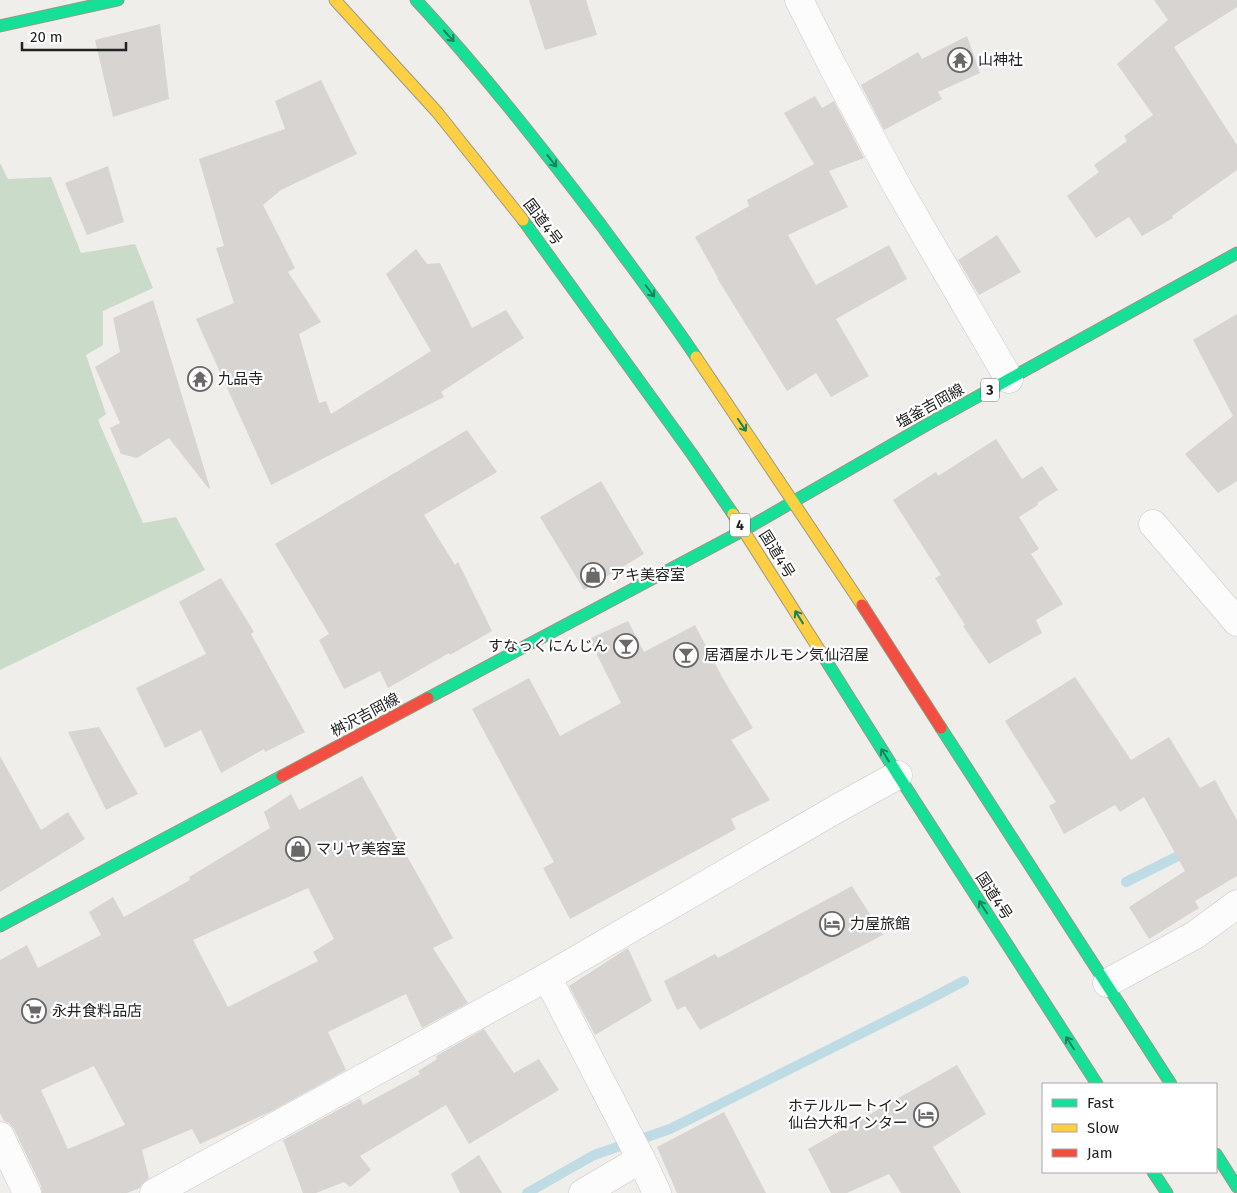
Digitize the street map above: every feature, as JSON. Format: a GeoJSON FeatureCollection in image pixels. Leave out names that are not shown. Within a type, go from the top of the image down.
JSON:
{"type":"FeatureCollection","features":[{"type":"Feature","properties":{"kind":"main road"},"geometry":{"type":"LineString","coordinates":[[0,26],[118,0]]}},
{"type":"Feature","properties":{"kind":"main road","name":"国道4号"},"geometry":{"type":"LineString","coordinates":[[335,0],[437,112],[533,232],[692,454],[744,530],[898,775],[1096,1083]]}},
{"type":"Feature","properties":{"kind":"main road"},"geometry":{"type":"LineString","coordinates":[[416,0],[455,42],[560,171],[670,318],[851,588],[1170,1083]]}},
{"type":"Feature","properties":{"kind":"main road","name":"塩釜吉岡線"},"geometry":{"type":"LineString","coordinates":[[744,530],[1009,379],[1237,253]]}},
{"type":"Feature","properties":{"kind":"main road","name":"桝沢吉岡線"},"geometry":{"type":"LineString","coordinates":[[0,926],[744,530]]}},
{"type":"Feature","properties":{"kind":"main road"},"geometry":{"type":"LineString","coordinates":[[1217,1156],[1237,1187]]}},
{"type":"Feature","properties":{"kind":"main road"},"geometry":{"type":"LineString","coordinates":[[1154,1173],[1167,1193]]}},
{"type":"Feature","properties":{"kind":"street"},"geometry":{"type":"LineString","coordinates":[[799,0],[898,188],[1009,379]]}},
{"type":"Feature","properties":{"kind":"street"},"geometry":{"type":"LineString","coordinates":[[1153,524],[1237,622]]}},
{"type":"Feature","properties":{"kind":"street"},"geometry":{"type":"LineString","coordinates":[[154,1193],[547,977],[898,775]]}},
{"type":"Feature","properties":{"kind":"street"},"geometry":{"type":"LineString","coordinates":[[1107,983],[1195,935],[1237,904]]}},
{"type":"Feature","properties":{"kind":"street"},"geometry":{"type":"LineString","coordinates":[[547,977],[657,1193]]}},
{"type":"Feature","properties":{"kind":"street"},"geometry":{"type":"LineString","coordinates":[[0,1136],[27,1193]]}},
{"type":"Feature","properties":{"kind":"street"},"geometry":{"type":"LineString","coordinates":[[583,1193],[640,1157]]}},
{"type":"Feature","properties":{"kind":"green space"},"geometry":{"type":"Polygon","coordinates":[[[0,163],[8,179],[51,177],[81,253],[135,244],[153,288],[103,311],[103,345],[86,355],[106,414],[98,420],[143,523],[176,517],[205,570],[0,670],[0,163]]]}},
{"type":"Feature","properties":{"kind":"building"},"geometry":{"type":"Polygon","coordinates":[[[529,0],[586,0],[597,35],[545,50],[529,0]]]}},
{"type":"Feature","properties":{"kind":"building"},"geometry":{"type":"Polygon","coordinates":[[[1154,0],[1237,0],[1237,7],[1174,47],[1237,145],[1237,170],[1172,216],[1173,218],[1142,236],[1129,217],[1096,238],[1067,196],[1099,172],[1094,165],[1127,141],[1124,136],[1153,115],[1117,64],[1168,20],[1154,0]]]}},
{"type":"Feature","properties":{"kind":"building"},"geometry":{"type":"Polygon","coordinates":[[[160,24],[169,99],[113,117],[95,40],[160,24]]]}},
{"type":"Feature","properties":{"kind":"building"},"geometry":{"type":"Polygon","coordinates":[[[967,36],[980,73],[938,92],[942,99],[884,130],[861,85],[918,52],[922,59],[967,36]]]}},
{"type":"Feature","properties":{"kind":"building"},"geometry":{"type":"Polygon","coordinates":[[[321,80],[357,154],[281,190],[263,205],[295,268],[288,272],[321,322],[299,334],[319,403],[326,401],[331,414],[431,351],[386,274],[416,249],[427,264],[440,263],[472,328],[506,310],[524,338],[441,392],[444,397],[271,485],[196,319],[234,303],[216,248],[224,246],[199,159],[285,129],[275,101],[321,80]]]}},
{"type":"Feature","properties":{"kind":"building"},"geometry":{"type":"Polygon","coordinates":[[[815,96],[822,108],[834,101],[864,158],[829,171],[848,207],[788,235],[816,285],[889,245],[907,279],[836,319],[869,376],[831,397],[816,373],[787,391],[717,278],[695,237],[749,206],[747,200],[814,164],[784,113],[815,96]]]}},
{"type":"Feature","properties":{"kind":"building"},"geometry":{"type":"Polygon","coordinates":[[[108,166],[124,222],[87,235],[65,183],[108,166]]]}},
{"type":"Feature","properties":{"kind":"building"},"geometry":{"type":"Polygon","coordinates":[[[997,235],[1021,272],[979,295],[958,260],[997,235]]]}},
{"type":"Feature","properties":{"kind":"building"},"geometry":{"type":"Polygon","coordinates":[[[153,300],[209,489],[169,438],[137,458],[121,454],[110,428],[120,423],[95,367],[120,352],[113,318],[153,300]]]}},
{"type":"Feature","properties":{"kind":"building"},"geometry":{"type":"Polygon","coordinates":[[[1237,314],[1237,481],[1218,493],[1185,454],[1233,416],[1193,340],[1237,314]]]}},
{"type":"Feature","properties":{"kind":"building"},"geometry":{"type":"Polygon","coordinates":[[[467,430],[497,472],[424,515],[455,565],[458,562],[492,631],[388,688],[380,671],[344,689],[319,640],[329,634],[275,544],[467,430]]]}},
{"type":"Feature","properties":{"kind":"building"},"geometry":{"type":"Polygon","coordinates":[[[996,439],[1022,479],[1042,466],[1058,490],[1019,517],[1039,549],[1031,554],[1063,604],[1036,620],[1042,633],[989,664],[963,626],[965,625],[935,578],[941,575],[893,500],[936,472],[938,476],[996,439]]]}},
{"type":"Feature","properties":{"kind":"building"},"geometry":{"type":"Polygon","coordinates":[[[601,481],[644,554],[584,590],[540,517],[601,481]]]}},
{"type":"Feature","properties":{"kind":"building"},"geometry":{"type":"Polygon","coordinates":[[[221,578],[254,632],[251,634],[305,732],[265,752],[264,749],[221,773],[201,730],[165,748],[136,688],[206,654],[179,602],[221,578]]]}},
{"type":"Feature","properties":{"kind":"building"},"geometry":{"type":"Polygon","coordinates":[[[628,621],[644,652],[695,625],[722,677],[753,728],[731,740],[770,800],[731,819],[736,829],[570,919],[543,868],[554,862],[472,709],[529,678],[560,736],[621,703],[589,639],[628,621]]]}},
{"type":"Feature","properties":{"kind":"building"},"geometry":{"type":"Polygon","coordinates":[[[1075,677],[1131,760],[1169,737],[1200,788],[1215,780],[1237,820],[1237,876],[1195,901],[1199,908],[1149,939],[1129,907],[1185,871],[1144,797],[1120,812],[1115,805],[1064,834],[1049,806],[1056,802],[1005,721],[1075,677]]]}},
{"type":"Feature","properties":{"kind":"building"},"geometry":{"type":"Polygon","coordinates":[[[99,727],[138,794],[106,810],[68,732],[99,727]]]}},
{"type":"Feature","properties":{"kind":"building"},"geometry":{"type":"Polygon","coordinates":[[[0,756],[41,830],[68,812],[85,839],[0,892],[0,756]]]}},
{"type":"Feature","properties":{"kind":"building"},"geometry":{"type":"Polygon","coordinates":[[[362,776],[453,938],[433,948],[468,1003],[422,1028],[406,994],[328,1032],[346,1070],[272,1111],[200,1144],[192,1129],[142,1150],[149,1178],[140,1188],[127,1193],[42,1193],[41,1186],[14,1129],[9,1123],[4,1121],[0,1113],[0,960],[27,945],[38,968],[101,935],[89,912],[113,897],[124,917],[190,880],[189,877],[270,828],[264,812],[291,794],[299,810],[362,776]],[[308,888],[193,940],[228,1007],[318,961],[313,952],[334,939],[308,888]],[[94,1066],[41,1090],[68,1149],[125,1125],[94,1066]]]}},
{"type":"Feature","properties":{"kind":"building"},"geometry":{"type":"Polygon","coordinates":[[[852,886],[883,935],[700,1030],[685,1006],[677,1010],[664,981],[715,954],[718,958],[852,886]]]}},
{"type":"Feature","properties":{"kind":"building"},"geometry":{"type":"Polygon","coordinates":[[[628,948],[652,1001],[595,1035],[569,986],[628,948]]]}},
{"type":"Feature","properties":{"kind":"building"},"geometry":{"type":"Polygon","coordinates":[[[484,1029],[514,1073],[539,1059],[559,1090],[469,1144],[446,1105],[360,1156],[371,1170],[350,1187],[344,1182],[316,1193],[303,1193],[283,1140],[360,1098],[363,1105],[420,1074],[418,1071],[437,1059],[436,1056],[484,1029]]]}},
{"type":"Feature","properties":{"kind":"building"},"geometry":{"type":"Polygon","coordinates":[[[957,1065],[986,1114],[933,1147],[961,1193],[901,1193],[889,1174],[847,1193],[831,1193],[808,1149],[957,1065]]]}},
{"type":"Feature","properties":{"kind":"building"},"geometry":{"type":"Polygon","coordinates":[[[724,1112],[766,1193],[677,1193],[657,1147],[724,1112]]]}},
{"type":"Feature","properties":{"kind":"building"},"geometry":{"type":"Polygon","coordinates":[[[479,1155],[502,1193],[460,1193],[451,1174],[479,1155]]]}},
{"type":"Feature","properties":{"kind":"waterway"},"geometry":{"type":"LineString","coordinates":[[1126,882],[1188,851]]}},
{"type":"Feature","properties":{"kind":"waterway"},"geometry":{"type":"LineString","coordinates":[[527,1193],[594,1155],[670,1129],[964,981]]}},
{"type":"Feature","properties":{"kind":"traffic: fast"},"geometry":{"type":"LineString","coordinates":[[0,26],[118,0]]}},
{"type":"Feature","properties":{"kind":"traffic: fast"},"geometry":{"type":"LineString","coordinates":[[416,0],[488,82],[556,167],[601,225],[696,357]]}},
{"type":"Feature","properties":{"kind":"traffic: fast"},"geometry":{"type":"LineString","coordinates":[[523,220],[692,454],[733,514]]}},
{"type":"Feature","properties":{"kind":"traffic: fast"},"geometry":{"type":"LineString","coordinates":[[744,530],[928,424],[1237,253]]}},
{"type":"Feature","properties":{"kind":"traffic: fast"},"geometry":{"type":"LineString","coordinates":[[428,698],[744,530]]}},
{"type":"Feature","properties":{"kind":"traffic: fast"},"geometry":{"type":"LineString","coordinates":[[820,651],[1096,1083]]}},
{"type":"Feature","properties":{"kind":"traffic: fast"},"geometry":{"type":"LineString","coordinates":[[941,728],[1170,1083]]}},
{"type":"Feature","properties":{"kind":"traffic: fast"},"geometry":{"type":"LineString","coordinates":[[0,926],[282,776]]}},
{"type":"Feature","properties":{"kind":"traffic: fast"},"geometry":{"type":"LineString","coordinates":[[1217,1156],[1237,1187]]}},
{"type":"Feature","properties":{"kind":"traffic: fast"},"geometry":{"type":"LineString","coordinates":[[1154,1173],[1167,1193]]}},
{"type":"Feature","properties":{"kind":"traffic: slow"},"geometry":{"type":"LineString","coordinates":[[335,0],[437,112],[523,220]]}},
{"type":"Feature","properties":{"kind":"traffic: slow"},"geometry":{"type":"LineString","coordinates":[[696,357],[862,605]]}},
{"type":"Feature","properties":{"kind":"traffic: slow"},"geometry":{"type":"LineString","coordinates":[[733,514],[820,651]]}},
{"type":"Feature","properties":{"kind":"traffic: jam"},"geometry":{"type":"LineString","coordinates":[[862,605],[941,728]]}},
{"type":"Feature","properties":{"kind":"traffic: jam"},"geometry":{"type":"LineString","coordinates":[[282,776],[428,698]]}},
{"type":"Feature","properties":{"kind":"place","name":"山神社"},"geometry":{"type":"Point","coordinates":[960,60]}},
{"type":"Feature","properties":{"kind":"place","name":"九品寺"},"geometry":{"type":"Point","coordinates":[200,379]}},
{"type":"Feature","properties":{"kind":"place","name":"アキ美容室"},"geometry":{"type":"Point","coordinates":[593,575]}},
{"type":"Feature","properties":{"kind":"place","name":"すなっくにんじん"},"geometry":{"type":"Point","coordinates":[626,646]}},
{"type":"Feature","properties":{"kind":"place","name":"居酒屋ホルモン気仙沼屋"},"geometry":{"type":"Point","coordinates":[686,655]}},
{"type":"Feature","properties":{"kind":"place","name":"マリヤ美容室"},"geometry":{"type":"Point","coordinates":[298,849]}},
{"type":"Feature","properties":{"kind":"place","name":"力屋旅館"},"geometry":{"type":"Point","coordinates":[832,924]}},
{"type":"Feature","properties":{"kind":"place","name":"永井食料品店"},"geometry":{"type":"Point","coordinates":[34,1011]}},
{"type":"Feature","properties":{"kind":"place","name":"ホテルルートイン 仙台大和インター"},"geometry":{"type":"Point","coordinates":[926,1115]}}]}
